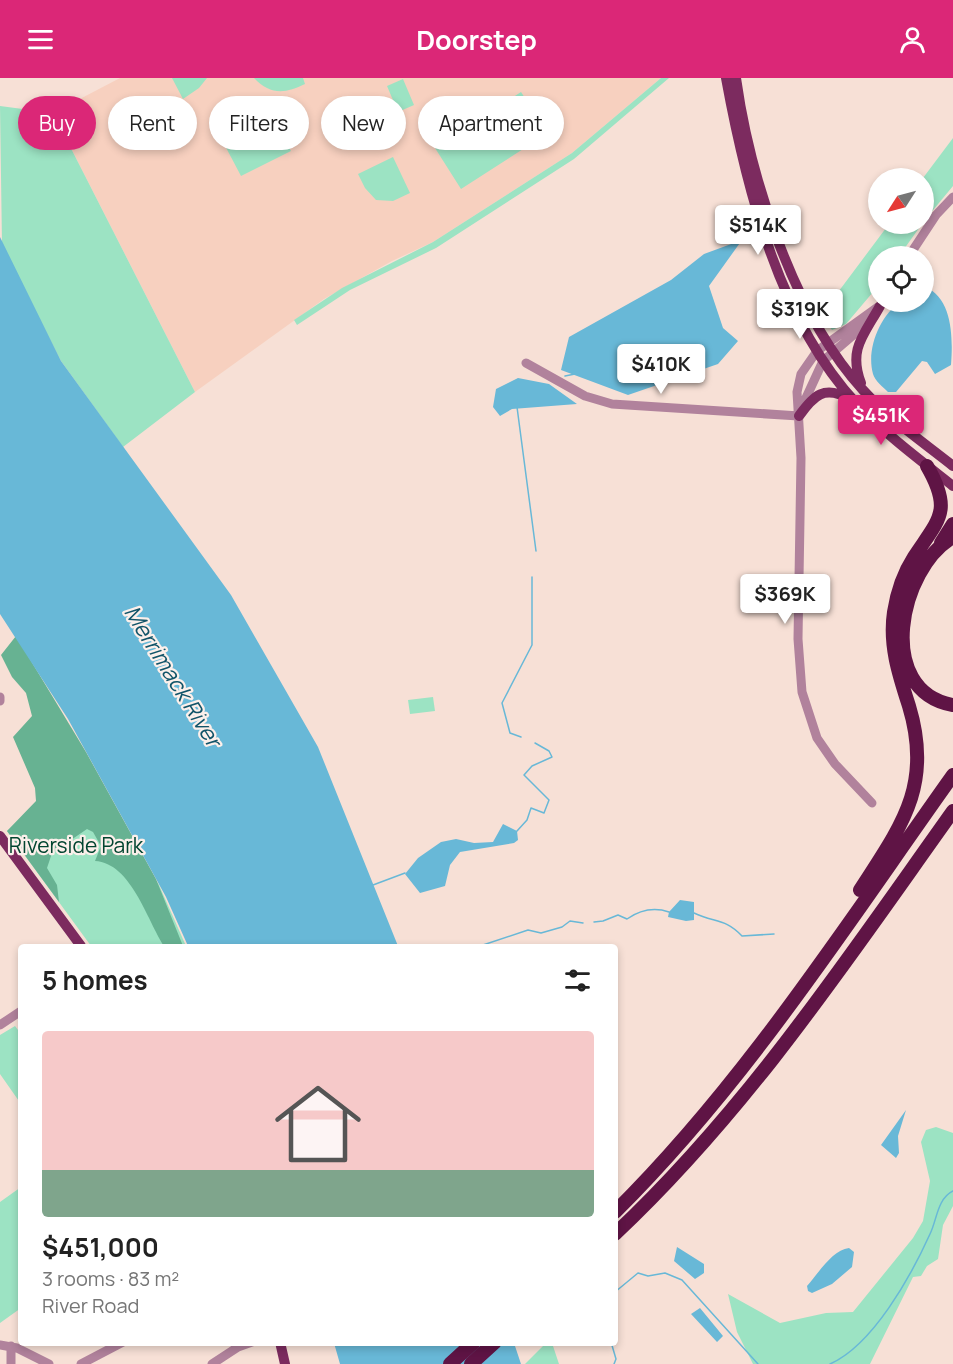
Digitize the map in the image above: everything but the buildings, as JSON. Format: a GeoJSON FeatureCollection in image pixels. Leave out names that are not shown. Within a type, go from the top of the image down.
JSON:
{"type":"FeatureCollection","features":[{"type":"Feature","properties":{"kind":"highway"},"geometry":{"type":"LineString","coordinates":[[927,466],[939,485],[943,501],[940,519],[943,537]]}},
{"type":"Feature","properties":{"kind":"highway"},"geometry":{"type":"LineString","coordinates":[[820,962],[914,795],[919,762],[917,735],[896,664],[892,627],[904,574],[943,537],[953,511]]}},
{"type":"Feature","properties":{"kind":"highway"},"geometry":{"type":"LineString","coordinates":[[953,524],[915,580],[907,606],[903,639],[908,668],[913,678],[930,696],[953,705]]}},
{"type":"Feature","properties":{"kind":"highway"},"geometry":{"type":"LineString","coordinates":[[618,1209],[725,1091],[953,775]]}},
{"type":"Feature","properties":{"kind":"highway"},"geometry":{"type":"LineString","coordinates":[[618,1231],[689,1159],[764,1072],[818,1001],[953,811]]}},
{"type":"Feature","properties":{"kind":"highway"},"geometry":{"type":"LineString","coordinates":[[450,1364],[470,1346]]}},
{"type":"Feature","properties":{"kind":"highway"},"geometry":{"type":"LineString","coordinates":[[471,1364],[491,1346]]}},
{"type":"Feature","properties":{"kind":"main road"},"geometry":{"type":"LineString","coordinates":[[726,78],[737,136],[751,186],[790,299],[857,404]]}},
{"type":"Feature","properties":{"kind":"main road"},"geometry":{"type":"LineString","coordinates":[[736,78],[742,124],[784,259],[825,351],[864,392],[953,466]]}},
{"type":"Feature","properties":{"kind":"main road"},"geometry":{"type":"LineString","coordinates":[[864,392],[855,367],[855,355],[877,312]]}},
{"type":"Feature","properties":{"kind":"main road"},"geometry":{"type":"LineString","coordinates":[[799,416],[821,393],[837,393],[857,404],[953,486]]}},
{"type":"Feature","properties":{"kind":"main road"},"geometry":{"type":"LineString","coordinates":[[0,836],[80,944]]}},
{"type":"Feature","properties":{"kind":"main road"},"geometry":{"type":"LineString","coordinates":[[281,1346],[285,1364]]}},
{"type":"Feature","properties":{"kind":"street"},"geometry":{"type":"LineString","coordinates":[[916,246],[953,196]]}},
{"type":"Feature","properties":{"kind":"street"},"geometry":{"type":"LineString","coordinates":[[871,312],[825,351],[798,382],[801,458],[798,639],[802,692],[817,738],[835,764],[872,803]]}},
{"type":"Feature","properties":{"kind":"street"},"geometry":{"type":"LineString","coordinates":[[526,363],[585,396],[612,404],[799,416]]}},
{"type":"Feature","properties":{"kind":"street"},"geometry":{"type":"LineString","coordinates":[[0,1025],[18,1013]]}},
{"type":"Feature","properties":{"kind":"street"},"geometry":{"type":"LineString","coordinates":[[0,1345],[11,1346],[49,1364]]}},
{"type":"Feature","properties":{"kind":"street"},"geometry":{"type":"LineString","coordinates":[[11,1346],[11,1364]]}},
{"type":"Feature","properties":{"kind":"street"},"geometry":{"type":"LineString","coordinates":[[81,1364],[115,1346]]}},
{"type":"Feature","properties":{"kind":"street"},"geometry":{"type":"LineString","coordinates":[[212,1364],[241,1346]]}},
{"type":"Feature","properties":{"kind":"shaded area"},"geometry":{"type":"Polygon","coordinates":[[[120,78],[661,78],[572,153],[433,242],[392,261],[324,299],[195,392],[72,150],[96,150],[96,96],[86,96],[120,78]]]}},
{"type":"Feature","properties":{"kind":"green space"},"geometry":{"type":"Polygon","coordinates":[[[172,78],[207,78],[199,88],[187,96],[181,96],[172,78]]]}},
{"type":"Feature","properties":{"kind":"green space"},"geometry":{"type":"Polygon","coordinates":[[[254,78],[303,78],[305,84],[291,90],[278,91],[266,88],[254,78]]]}},
{"type":"Feature","properties":{"kind":"green space"},"geometry":{"type":"Polygon","coordinates":[[[661,78],[669,78],[574,159],[436,248],[350,290],[297,325],[294,320],[342,288],[433,242],[572,153],[661,78]]]}},
{"type":"Feature","properties":{"kind":"green space"},"geometry":{"type":"Polygon","coordinates":[[[403,79],[414,105],[406,108],[406,96],[391,96],[387,86],[403,79]]]}},
{"type":"Feature","properties":{"kind":"green space"},"geometry":{"type":"Polygon","coordinates":[[[0,106],[18,108],[18,150],[72,150],[195,392],[123,447],[61,361],[2,245],[0,106]]]}},
{"type":"Feature","properties":{"kind":"green space"},"geometry":{"type":"Polygon","coordinates":[[[953,138],[953,186],[934,209],[934,168],[930,168],[953,138]]]}},
{"type":"Feature","properties":{"kind":"green space"},"geometry":{"type":"Polygon","coordinates":[[[227,150],[291,151],[241,176],[227,150]]]}},
{"type":"Feature","properties":{"kind":"green space"},"geometry":{"type":"Polygon","coordinates":[[[436,150],[522,150],[461,189],[436,150]]]}},
{"type":"Feature","properties":{"kind":"green space"},"geometry":{"type":"Polygon","coordinates":[[[393,157],[410,193],[393,201],[376,200],[365,188],[358,174],[393,157]]]}},
{"type":"Feature","properties":{"kind":"green space"},"geometry":{"type":"Polygon","coordinates":[[[882,234],[915,234],[906,246],[873,246],[882,234]]]}},
{"type":"Feature","properties":{"kind":"green space"},"geometry":{"type":"Polygon","coordinates":[[[868,252],[868,298],[846,324],[832,330],[821,315],[868,252]]]}},
{"type":"Feature","properties":{"kind":"green space"},"geometry":{"type":"Polygon","coordinates":[[[16,636],[86,752],[156,879],[182,944],[163,944],[137,894],[119,871],[108,864],[95,861],[101,846],[93,832],[87,829],[52,853],[47,868],[57,885],[59,902],[7,831],[36,801],[35,788],[13,737],[32,716],[26,693],[12,677],[1,655],[16,636]]]}},
{"type":"Feature","properties":{"kind":"green space"},"geometry":{"type":"Polygon","coordinates":[[[433,697],[435,711],[410,714],[408,700],[433,697]]]}},
{"type":"Feature","properties":{"kind":"green space","name":"Riverside Park"},"geometry":{"type":"Polygon","coordinates":[[[81,770],[159,885],[185,944],[90,944],[7,831],[81,770]]]}},
{"type":"Feature","properties":{"kind":"green space"},"geometry":{"type":"Polygon","coordinates":[[[15,1026],[18,1030],[18,1100],[0,1074],[0,1035],[15,1026]]]}},
{"type":"Feature","properties":{"kind":"green space"},"geometry":{"type":"Polygon","coordinates":[[[936,1127],[953,1133],[953,1206],[943,1225],[938,1259],[927,1266],[921,1276],[913,1277],[870,1364],[753,1364],[737,1332],[728,1294],[780,1323],[826,1313],[853,1312],[913,1238],[923,1221],[930,1181],[921,1142],[926,1130],[936,1127]]]}},
{"type":"Feature","properties":{"kind":"green space"},"geometry":{"type":"Polygon","coordinates":[[[18,1189],[18,1310],[0,1323],[0,1202],[18,1189]]]}},
{"type":"Feature","properties":{"kind":"green space"},"geometry":{"type":"Polygon","coordinates":[[[543,1346],[553,1346],[559,1364],[525,1364],[543,1346]]]}},
{"type":"Feature","properties":{"kind":"water","name":"Merrimack River"},"geometry":{"type":"Polygon","coordinates":[[[0,237],[61,361],[231,595],[318,747],[397,944],[187,944],[166,897],[68,719],[0,614],[0,237]]]}},
{"type":"Feature","properties":{"kind":"water"},"geometry":{"type":"Polygon","coordinates":[[[742,240],[709,286],[723,328],[738,341],[718,364],[628,395],[561,370],[569,337],[671,280],[704,254],[742,240]]]}},
{"type":"Feature","properties":{"kind":"water"},"geometry":{"type":"Polygon","coordinates":[[[934,292],[941,300],[949,320],[952,343],[951,365],[935,374],[927,362],[922,361],[896,392],[888,392],[877,381],[871,364],[876,334],[890,312],[934,312],[934,292]]]}},
{"type":"Feature","properties":{"kind":"water"},"geometry":{"type":"Polygon","coordinates":[[[518,378],[549,384],[577,404],[512,409],[500,416],[493,407],[496,389],[518,378]]]}},
{"type":"Feature","properties":{"kind":"water"},"geometry":{"type":"Polygon","coordinates":[[[503,824],[517,831],[518,840],[514,843],[460,852],[450,865],[445,886],[420,893],[405,874],[418,858],[441,842],[456,839],[474,843],[493,842],[503,824]]]}},
{"type":"Feature","properties":{"kind":"water"},"geometry":{"type":"Polygon","coordinates":[[[680,900],[694,902],[694,920],[686,921],[668,917],[669,912],[680,900]]]}},
{"type":"Feature","properties":{"kind":"water"},"geometry":{"type":"Polygon","coordinates":[[[906,1110],[898,1136],[899,1153],[896,1158],[881,1145],[906,1110]]]}},
{"type":"Feature","properties":{"kind":"water"},"geometry":{"type":"Polygon","coordinates":[[[677,1247],[704,1264],[704,1273],[695,1279],[674,1261],[677,1247]]]}},
{"type":"Feature","properties":{"kind":"water"},"geometry":{"type":"Polygon","coordinates":[[[849,1248],[854,1252],[852,1267],[832,1284],[812,1293],[808,1291],[807,1286],[826,1263],[837,1253],[849,1248]]]}},
{"type":"Feature","properties":{"kind":"water"},"geometry":{"type":"Polygon","coordinates":[[[700,1308],[723,1336],[717,1342],[691,1314],[700,1308]]]}},
{"type":"Feature","properties":{"kind":"water"},"geometry":{"type":"Polygon","coordinates":[[[335,1346],[515,1346],[521,1364],[340,1364],[335,1346]]]}},
{"type":"Feature","properties":{"kind":"waterway"},"geometry":{"type":"LineString","coordinates":[[565,376],[575,374]]}},
{"type":"Feature","properties":{"kind":"waterway"},"geometry":{"type":"LineString","coordinates":[[517,407],[536,551]]}},
{"type":"Feature","properties":{"kind":"waterway"},"geometry":{"type":"LineString","coordinates":[[521,737],[510,733],[502,703],[532,645],[532,577]]}},
{"type":"Feature","properties":{"kind":"waterway"},"geometry":{"type":"LineString","coordinates":[[517,831],[527,820],[531,808],[544,813],[549,800],[524,775],[532,766],[552,757],[549,751],[535,743]]}},
{"type":"Feature","properties":{"kind":"waterway"},"geometry":{"type":"LineString","coordinates":[[373,885],[405,873]]}},
{"type":"Feature","properties":{"kind":"waterway"},"geometry":{"type":"LineString","coordinates":[[594,922],[618,915],[627,919],[647,910],[669,912]]}},
{"type":"Feature","properties":{"kind":"waterway"},"geometry":{"type":"LineString","coordinates":[[694,913],[725,923],[742,936],[774,934]]}},
{"type":"Feature","properties":{"kind":"waterway"},"geometry":{"type":"LineString","coordinates":[[486,944],[528,930],[541,933],[562,927],[570,921],[583,923]]}},
{"type":"Feature","properties":{"kind":"waterway"},"geometry":{"type":"LineString","coordinates":[[830,1364],[846,1355],[861,1342],[889,1308],[922,1251],[941,1204],[953,1191]]}},
{"type":"Feature","properties":{"kind":"waterway"},"geometry":{"type":"LineString","coordinates":[[618,1290],[638,1273],[648,1276],[665,1273],[682,1280],[758,1364]]}},
{"type":"Feature","properties":{"kind":"waterway"},"geometry":{"type":"LineString","coordinates":[[612,1346],[616,1359],[614,1364]]}}]}
